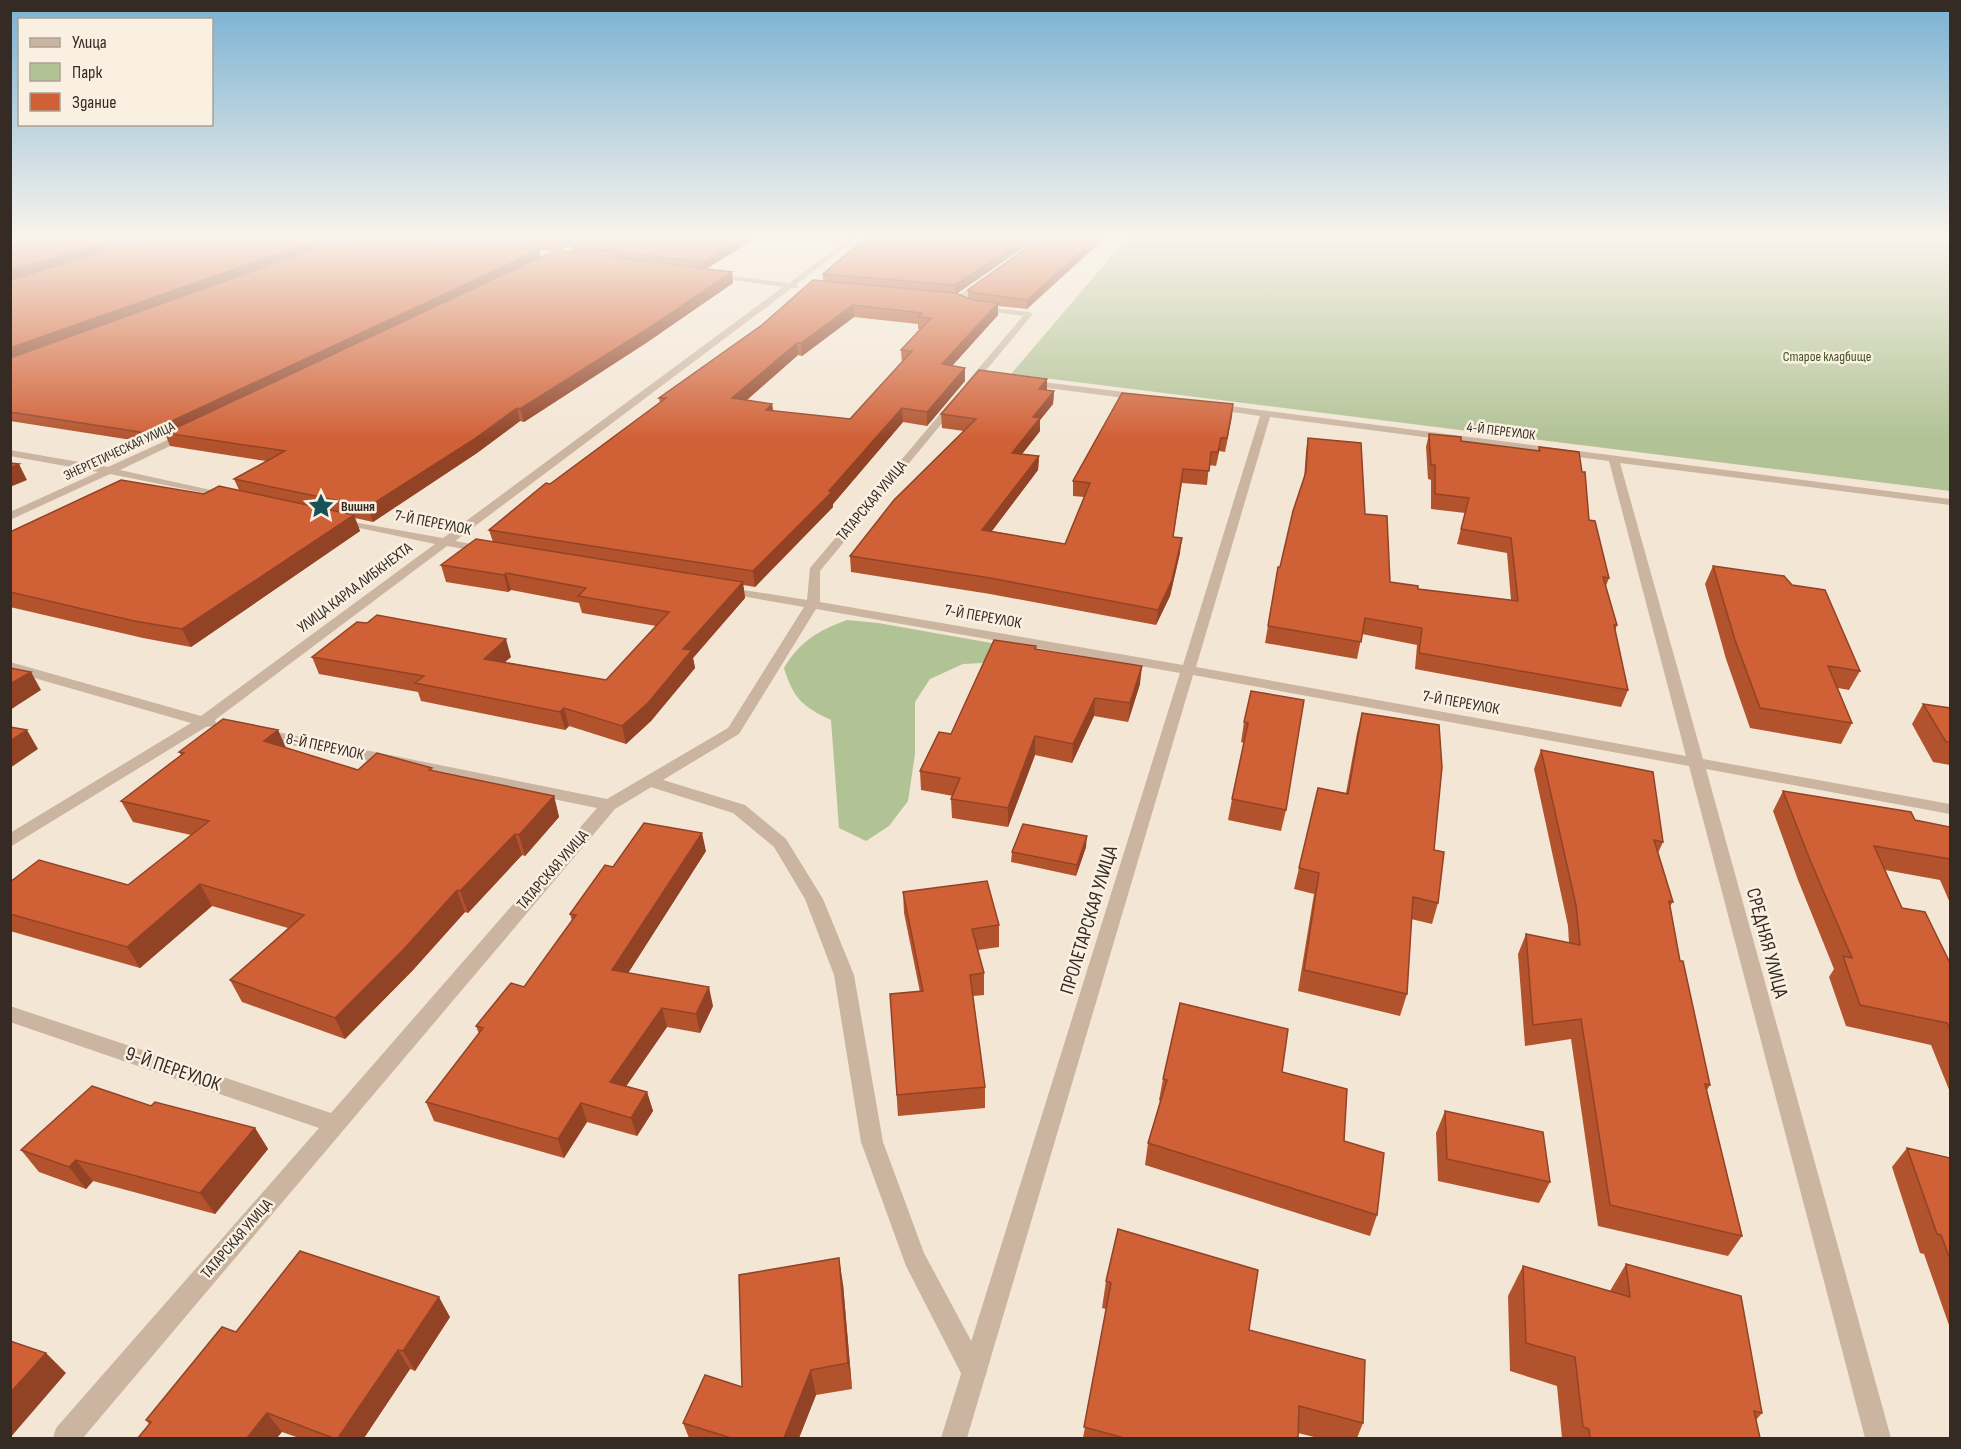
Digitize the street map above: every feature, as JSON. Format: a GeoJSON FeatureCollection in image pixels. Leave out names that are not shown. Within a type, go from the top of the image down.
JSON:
{"type":"FeatureCollection","features":[{"type":"Feature","properties":{"kind":"street","name":"УЛИЦА КАРЛА ЛИБКНЕХТА"},"geometry":{"type":"LineString","coordinates":[[10,842],[203,722],[443,543],[769,306]]}},
{"type":"Feature","properties":{"kind":"street","name":"ТАТАРСКАЯ УЛИЦА"},"geometry":{"type":"LineString","coordinates":[[66,1438],[609,805],[734,731],[813,603],[814,572],[982,377],[1029,314],[980,306]]}},
{"type":"Feature","properties":{"kind":"street"},"geometry":{"type":"LineString","coordinates":[[1011,381],[1150,399]]}},
{"type":"Feature","properties":{"kind":"street","name":"4-Й ПЕРЕУЛОК"},"geometry":{"type":"LineString","coordinates":[[1208,406],[1950,502]]}},
{"type":"Feature","properties":{"kind":"street","name":"ПРОЛЕТАРСКАЯ УЛИЦА"},"geometry":{"type":"LineString","coordinates":[[954,1438],[1266,414]]}},
{"type":"Feature","properties":{"kind":"street","name":"ЭНЕРГЕТИЧЕСКАЯ УЛИЦА"},"geometry":{"type":"LineString","coordinates":[[10,517],[196,430]]}},
{"type":"Feature","properties":{"kind":"street"},"geometry":{"type":"LineString","coordinates":[[10,453],[111,471],[237,498]]}},
{"type":"Feature","properties":{"kind":"street","name":"СРЕДНЯЯ УЛИЦА"},"geometry":{"type":"LineString","coordinates":[[1614,459],[1878,1438]]}},
{"type":"Feature","properties":{"kind":"street","name":"7-Й ПЕРЕУЛОК"},"geometry":{"type":"LineString","coordinates":[[329,518],[501,553]]}},
{"type":"Feature","properties":{"kind":"street","name":"7-Й ПЕРЕУЛОК"},"geometry":{"type":"LineString","coordinates":[[709,586],[1188,670],[1950,809]]}},
{"type":"Feature","properties":{"kind":"street"},"geometry":{"type":"LineString","coordinates":[[10,666],[227,727]]}},
{"type":"Feature","properties":{"kind":"street","name":"8-Й ПЕРЕУЛОК"},"geometry":{"type":"LineString","coordinates":[[250,731],[609,805]]}},
{"type":"Feature","properties":{"kind":"street"},"geometry":{"type":"LineString","coordinates":[[650,781],[739,809],[780,843],[814,898],[844,975],[872,1142],[914,1258],[974,1372]]}},
{"type":"Feature","properties":{"kind":"street","name":"9-Й ПЕРЕУЛОК"},"geometry":{"type":"LineString","coordinates":[[10,1014],[336,1124]]}},
{"type":"Feature","properties":{"kind":"green space","name":"Старое кладбище"},"geometry":{"type":"Polygon","coordinates":[[[1069,306],[1950,306],[1950,491],[1011,374],[1069,306]]]}},
{"type":"Feature","properties":{"kind":"green space"},"geometry":{"type":"Polygon","coordinates":[[[847,620],[878,623],[1037,651],[1002,662],[963,664],[930,679],[915,702],[915,754],[908,801],[889,826],[866,841],[839,828],[831,720],[813,711],[800,700],[791,687],[784,668],[804,643],[827,628],[847,620]]]}},
{"type":"Feature","properties":{"kind":"building"},"geometry":{"type":"Polygon","coordinates":[[[10,306],[131,306],[10,348],[10,306]]]}},
{"type":"Feature","properties":{"kind":"building"},"geometry":{"type":"Polygon","coordinates":[[[156,306],[420,306],[146,433],[10,412],[10,358],[156,306]]]}},
{"type":"Feature","properties":{"kind":"building"},"geometry":{"type":"Polygon","coordinates":[[[437,306],[682,306],[520,409],[517,408],[473,440],[368,507],[234,479],[285,451],[165,433],[437,306]]]}},
{"type":"Feature","properties":{"kind":"building"},"geometry":{"type":"Polygon","coordinates":[[[784,306],[852,306],[801,343],[797,343],[732,398],[772,404],[766,410],[850,419],[912,351],[901,350],[931,318],[918,317],[922,313],[858,306],[996,306],[942,364],[965,368],[927,412],[902,408],[829,491],[832,492],[753,571],[489,530],[546,483],[550,484],[666,398],[659,398],[762,325],[784,306]]]}},
{"type":"Feature","properties":{"kind":"building"},"geometry":{"type":"Polygon","coordinates":[[[979,370],[1047,379],[1039,389],[1054,391],[1033,417],[1040,418],[1012,453],[1039,456],[982,530],[1065,544],[1090,483],[1073,481],[1122,393],[1233,404],[1227,438],[1221,438],[1218,452],[1211,452],[1209,471],[1183,469],[1173,537],[1182,538],[1172,580],[1158,610],[990,578],[850,556],[894,500],[976,419],[941,414],[979,370]]]}},
{"type":"Feature","properties":{"kind":"building"},"geometry":{"type":"Polygon","coordinates":[[[1429,434],[1461,437],[1461,441],[1540,451],[1539,447],[1579,452],[1582,472],[1585,472],[1589,520],[1595,521],[1609,578],[1603,577],[1617,625],[1614,625],[1628,690],[1419,653],[1422,628],[1365,618],[1361,642],[1268,626],[1278,567],[1280,567],[1293,511],[1306,472],[1308,438],[1361,443],[1365,514],[1387,516],[1390,582],[1418,586],[1418,589],[1518,601],[1511,538],[1461,529],[1469,498],[1435,494],[1435,465],[1431,465],[1429,434]]]}},
{"type":"Feature","properties":{"kind":"building"},"geometry":{"type":"Polygon","coordinates":[[[121,480],[204,494],[219,486],[354,515],[182,629],[134,621],[10,592],[10,532],[121,480]]]}},
{"type":"Feature","properties":{"kind":"building"},"geometry":{"type":"Polygon","coordinates":[[[476,539],[743,582],[683,649],[692,650],[648,703],[622,726],[564,708],[560,712],[415,683],[424,676],[312,657],[357,622],[367,623],[377,615],[506,639],[484,659],[606,680],[669,612],[578,596],[586,588],[506,573],[504,575],[441,565],[476,539]]]}},
{"type":"Feature","properties":{"kind":"building"},"geometry":{"type":"Polygon","coordinates":[[[1713,566],[1784,576],[1792,585],[1825,590],[1860,671],[1828,666],[1852,723],[1760,708],[1735,640],[1713,566]]]}},
{"type":"Feature","properties":{"kind":"building"},"geometry":{"type":"Polygon","coordinates":[[[994,640],[1142,666],[1130,703],[1095,698],[1073,744],[1035,736],[1008,808],[951,799],[960,778],[920,771],[939,732],[951,734],[994,640]]]}},
{"type":"Feature","properties":{"kind":"building"},"geometry":{"type":"Polygon","coordinates":[[[10,668],[31,672],[10,684],[10,668]]]}},
{"type":"Feature","properties":{"kind":"building"},"geometry":{"type":"Polygon","coordinates":[[[1251,691],[1304,700],[1286,810],[1232,799],[1248,723],[1244,722],[1251,691]]]}},
{"type":"Feature","properties":{"kind":"building"},"geometry":{"type":"Polygon","coordinates":[[[1923,704],[1950,708],[1950,742],[1946,742],[1923,704]]]}},
{"type":"Feature","properties":{"kind":"building"},"geometry":{"type":"Polygon","coordinates":[[[1362,713],[1439,725],[1442,767],[1434,850],[1444,852],[1438,903],[1413,897],[1407,994],[1304,970],[1319,873],[1299,868],[1318,788],[1348,794],[1362,713]]]}},
{"type":"Feature","properties":{"kind":"building"},"geometry":{"type":"Polygon","coordinates":[[[223,719],[278,730],[264,741],[358,770],[377,753],[432,768],[429,770],[554,796],[519,835],[515,834],[460,891],[457,890],[404,949],[335,1018],[230,980],[304,915],[200,884],[127,947],[10,914],[10,882],[39,860],[128,885],[209,821],[121,801],[184,753],[179,752],[223,719]]]}},
{"type":"Feature","properties":{"kind":"building"},"geometry":{"type":"Polygon","coordinates":[[[10,727],[27,730],[10,741],[10,727]]]}},
{"type":"Feature","properties":{"kind":"building"},"geometry":{"type":"Polygon","coordinates":[[[1541,750],[1653,772],[1663,842],[1654,840],[1673,902],[1669,901],[1680,961],[1683,961],[1710,1085],[1705,1084],[1742,1236],[1610,1205],[1581,1019],[1533,1025],[1526,934],[1580,945],[1576,905],[1541,750]]]}},
{"type":"Feature","properties":{"kind":"building"},"geometry":{"type":"Polygon","coordinates":[[[1783,791],[1911,812],[1915,820],[1950,827],[1950,859],[1874,846],[1902,908],[1925,912],[1950,963],[1950,1030],[1947,1023],[1860,1005],[1843,956],[1852,958],[1783,791]]]}},
{"type":"Feature","properties":{"kind":"building"},"geometry":{"type":"Polygon","coordinates":[[[644,823],[702,833],[612,970],[709,987],[696,1014],[662,1008],[610,1082],[647,1092],[631,1118],[581,1103],[558,1139],[426,1102],[483,1028],[476,1026],[511,983],[524,987],[576,915],[570,914],[605,865],[613,867],[644,823]]]}},
{"type":"Feature","properties":{"kind":"building"},"geometry":{"type":"Polygon","coordinates":[[[1023,824],[1087,836],[1077,865],[1012,852],[1023,824]]]}},
{"type":"Feature","properties":{"kind":"building"},"geometry":{"type":"Polygon","coordinates":[[[987,881],[999,925],[972,929],[984,973],[970,975],[985,1087],[897,1095],[890,994],[923,991],[903,892],[987,881]]]}},
{"type":"Feature","properties":{"kind":"building"},"geometry":{"type":"Polygon","coordinates":[[[1180,1003],[1288,1029],[1282,1072],[1347,1089],[1344,1141],[1384,1153],[1377,1215],[1148,1143],[1167,1080],[1163,1079],[1180,1003]]]}},
{"type":"Feature","properties":{"kind":"building"},"geometry":{"type":"Polygon","coordinates":[[[92,1086],[151,1106],[155,1102],[255,1128],[200,1193],[76,1160],[69,1167],[21,1150],[92,1086]]]}},
{"type":"Feature","properties":{"kind":"building"},"geometry":{"type":"Polygon","coordinates":[[[1445,1111],[1543,1132],[1550,1182],[1447,1159],[1445,1111]]]}},
{"type":"Feature","properties":{"kind":"building"},"geometry":{"type":"Polygon","coordinates":[[[1907,1148],[1950,1158],[1950,1259],[1941,1235],[1937,1234],[1907,1148]]]}},
{"type":"Feature","properties":{"kind":"building"},"geometry":{"type":"Polygon","coordinates":[[[1118,1229],[1258,1270],[1249,1330],[1365,1360],[1363,1423],[1299,1406],[1298,1438],[1124,1438],[1084,1427],[1111,1283],[1106,1281],[1118,1229]]]}},
{"type":"Feature","properties":{"kind":"building"},"geometry":{"type":"Polygon","coordinates":[[[300,1251],[439,1297],[403,1351],[398,1350],[338,1438],[267,1413],[247,1438],[138,1438],[151,1422],[146,1420],[222,1327],[236,1332],[300,1251]]]}},
{"type":"Feature","properties":{"kind":"building"},"geometry":{"type":"Polygon","coordinates":[[[839,1258],[848,1363],[811,1370],[784,1438],[731,1438],[683,1423],[705,1375],[742,1387],[739,1275],[839,1258]]]}},
{"type":"Feature","properties":{"kind":"building"},"geometry":{"type":"Polygon","coordinates":[[[1626,1264],[1741,1296],[1762,1413],[1754,1411],[1760,1438],[1590,1438],[1589,1429],[1583,1427],[1575,1357],[1526,1343],[1523,1266],[1630,1297],[1626,1264]]]}},
{"type":"Feature","properties":{"kind":"building"},"geometry":{"type":"Polygon","coordinates":[[[10,1341],[46,1353],[10,1393],[10,1341]]]}},
{"type":"Feature","properties":{"kind":"place","name":"Вишня"},"geometry":{"type":"Point","coordinates":[321,506]}}]}
